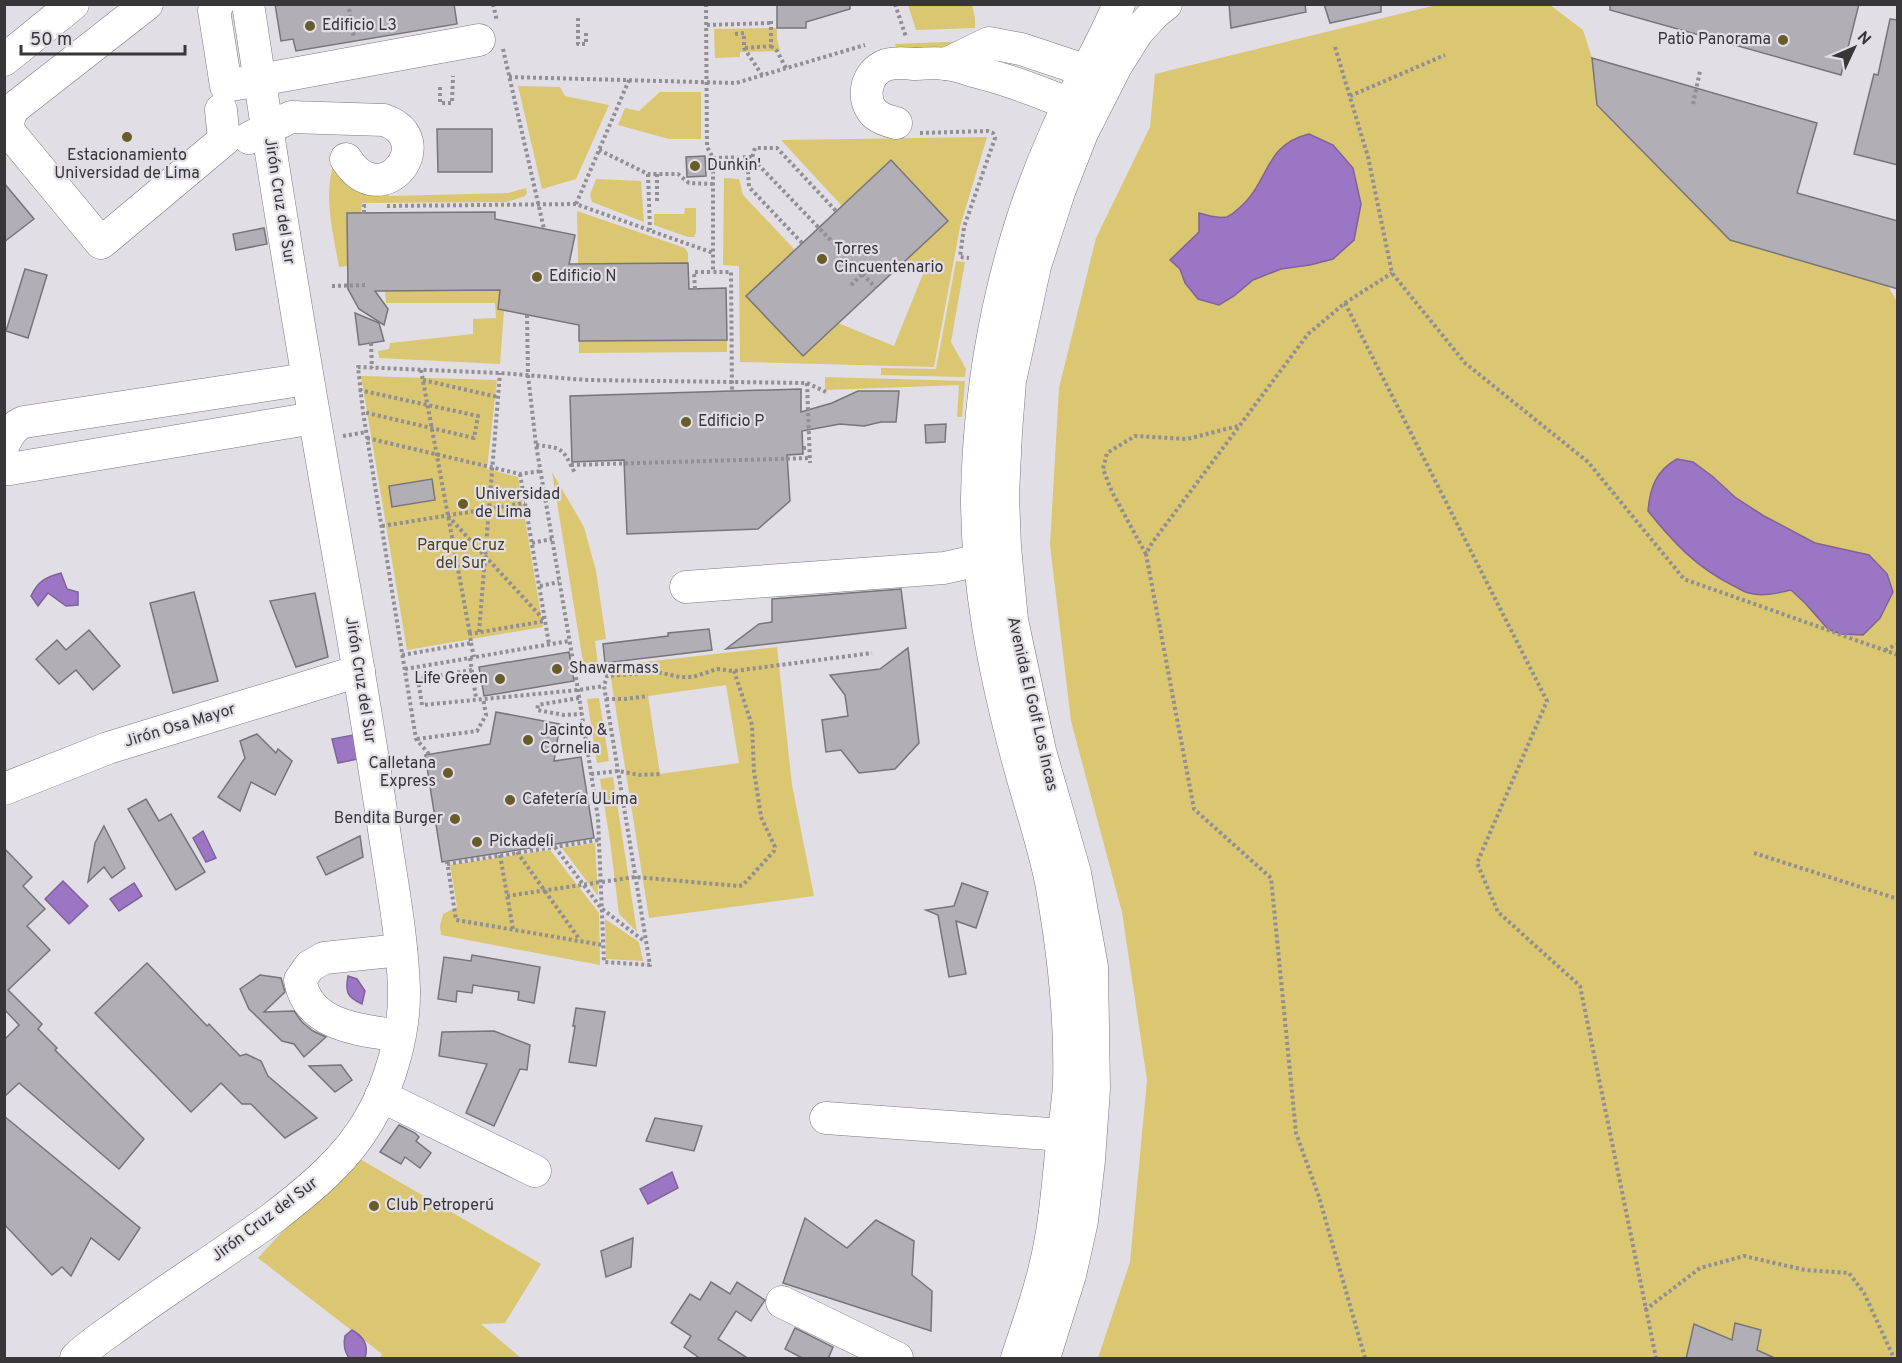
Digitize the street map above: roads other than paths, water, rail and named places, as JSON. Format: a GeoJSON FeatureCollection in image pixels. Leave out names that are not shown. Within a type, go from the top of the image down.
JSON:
{"type":"FeatureCollection","features":[{"type":"Feature","properties":{"kind":"street"},"geometry":{"type":"LineString","coordinates":[[9,47],[73,4]]}},
{"type":"Feature","properties":{"kind":"street"},"geometry":{"type":"LineString","coordinates":[[147,4],[14,89],[14,108],[7,124],[10,133],[101,243],[224,140],[252,137],[291,117],[376,119],[398,127],[406,138],[408,152],[406,159],[397,173],[384,180],[360,174],[346,159]]}},
{"type":"Feature","properties":{"kind":"street"},"geometry":{"type":"LineString","coordinates":[[219,4],[214,10],[226,86],[492,35]]}},
{"type":"Feature","properties":{"kind":"street","name":"Jirón Cruz del Sur"},"geometry":{"type":"LineString","coordinates":[[76,1359],[136,1312],[241,1241],[304,1194],[342,1158],[369,1120],[381,1096],[393,1064],[399,1036],[404,992],[393,890],[359,671],[307,379],[248,4]]}},
{"type":"Feature","properties":{"kind":"street","name":"Avenida El Golf Los Incas"},"geometry":{"type":"LineString","coordinates":[[1017,1359],[1044,1271],[1056,1207],[1069,1089],[1069,1028],[1064,970],[1050,879],[999,685],[987,621],[980,560],[977,498],[980,450],[986,376],[996,322],[1026,208],[1056,132],[1119,4]]}},
{"type":"Feature","properties":{"kind":"street","name":"Avenida El Golf Los Incas"},"geometry":{"type":"LineString","coordinates":[[1044,1359],[1070,1275],[1082,1221],[1094,1089],[1092,968],[1076,873],[1040,751],[1012,620],[1007,577],[1004,495],[1006,422],[1010,381],[1035,266],[1074,152],[1116,66],[1138,31],[1166,4]]}},
{"type":"Feature","properties":{"kind":"street"},"geometry":{"type":"LineString","coordinates":[[946,64],[989,43],[1021,49],[1087,71]]}},
{"type":"Feature","properties":{"kind":"street"},"geometry":{"type":"LineString","coordinates":[[896,123],[877,116],[870,108],[866,98],[866,88],[876,70],[895,63],[946,64],[987,74],[1069,104]]}},
{"type":"Feature","properties":{"kind":"street"},"geometry":{"type":"LineString","coordinates":[[221,110],[224,140]]}},
{"type":"Feature","properties":{"kind":"street"},"geometry":{"type":"LineString","coordinates":[[4,444],[12,429],[24,422],[307,379]]}},
{"type":"Feature","properties":{"kind":"street"},"geometry":{"type":"LineString","coordinates":[[4,469],[314,418]]}},
{"type":"Feature","properties":{"kind":"street"},"geometry":{"type":"LineString","coordinates":[[686,587],[944,568],[980,560]]}},
{"type":"Feature","properties":{"kind":"street","name":"Jirón Osa Mayor"},"geometry":{"type":"LineString","coordinates":[[4,789],[108,748],[359,671]]}},
{"type":"Feature","properties":{"kind":"street"},"geometry":{"type":"LineString","coordinates":[[399,1036],[352,1029],[330,1020],[310,1004],[302,992],[300,980],[310,966],[324,958],[401,950]]}},
{"type":"Feature","properties":{"kind":"street"},"geometry":{"type":"LineString","coordinates":[[381,1096],[535,1171]]}},
{"type":"Feature","properties":{"kind":"street"},"geometry":{"type":"LineString","coordinates":[[826,1118],[1063,1135]]}},
{"type":"Feature","properties":{"kind":"street"},"geometry":{"type":"LineString","coordinates":[[783,1302],[897,1359]]}},
{"type":"Feature","properties":{"kind":"place","name":"Edificio L3"},"geometry":{"type":"Point","coordinates":[310,26]}},
{"type":"Feature","properties":{"kind":"place","name":"Patio Panorama"},"geometry":{"type":"Point","coordinates":[1783,40]}},
{"type":"Feature","properties":{"kind":"place","name":"Estacionamiento Universidad de Lima"},"geometry":{"type":"Point","coordinates":[127,137]}},
{"type":"Feature","properties":{"kind":"place","name":"Dunkin'"},"geometry":{"type":"Point","coordinates":[695,166]}},
{"type":"Feature","properties":{"kind":"place","name":"Torres Cincuentenario"},"geometry":{"type":"Point","coordinates":[822,259]}},
{"type":"Feature","properties":{"kind":"place","name":"Edificio N"},"geometry":{"type":"Point","coordinates":[537,277]}},
{"type":"Feature","properties":{"kind":"place","name":"Edificio P"},"geometry":{"type":"Point","coordinates":[686,422]}},
{"type":"Feature","properties":{"kind":"place","name":"Universidad de Lima"},"geometry":{"type":"Point","coordinates":[463,504]}},
{"type":"Feature","properties":{"kind":"place","name":"Shawarmass"},"geometry":{"type":"Point","coordinates":[557,669]}},
{"type":"Feature","properties":{"kind":"place","name":"Life Green"},"geometry":{"type":"Point","coordinates":[500,679]}},
{"type":"Feature","properties":{"kind":"place","name":"Jacinto & Cornelia"},"geometry":{"type":"Point","coordinates":[528,740]}},
{"type":"Feature","properties":{"kind":"place","name":"Calletana Express"},"geometry":{"type":"Point","coordinates":[448,773]}},
{"type":"Feature","properties":{"kind":"place","name":"Cafetería ULima"},"geometry":{"type":"Point","coordinates":[510,800]}},
{"type":"Feature","properties":{"kind":"place","name":"Bendita Burger"},"geometry":{"type":"Point","coordinates":[455,819]}},
{"type":"Feature","properties":{"kind":"place","name":"Pickadeli"},"geometry":{"type":"Point","coordinates":[477,842]}},
{"type":"Feature","properties":{"kind":"place","name":"Club Petroperú"},"geometry":{"type":"Point","coordinates":[374,1206]}},
{"type":"Feature","properties":{"kind":"park label","name":"Parque Cruz del Sur"},"geometry":{"type":"Point","coordinates":[461,555]}}]}
